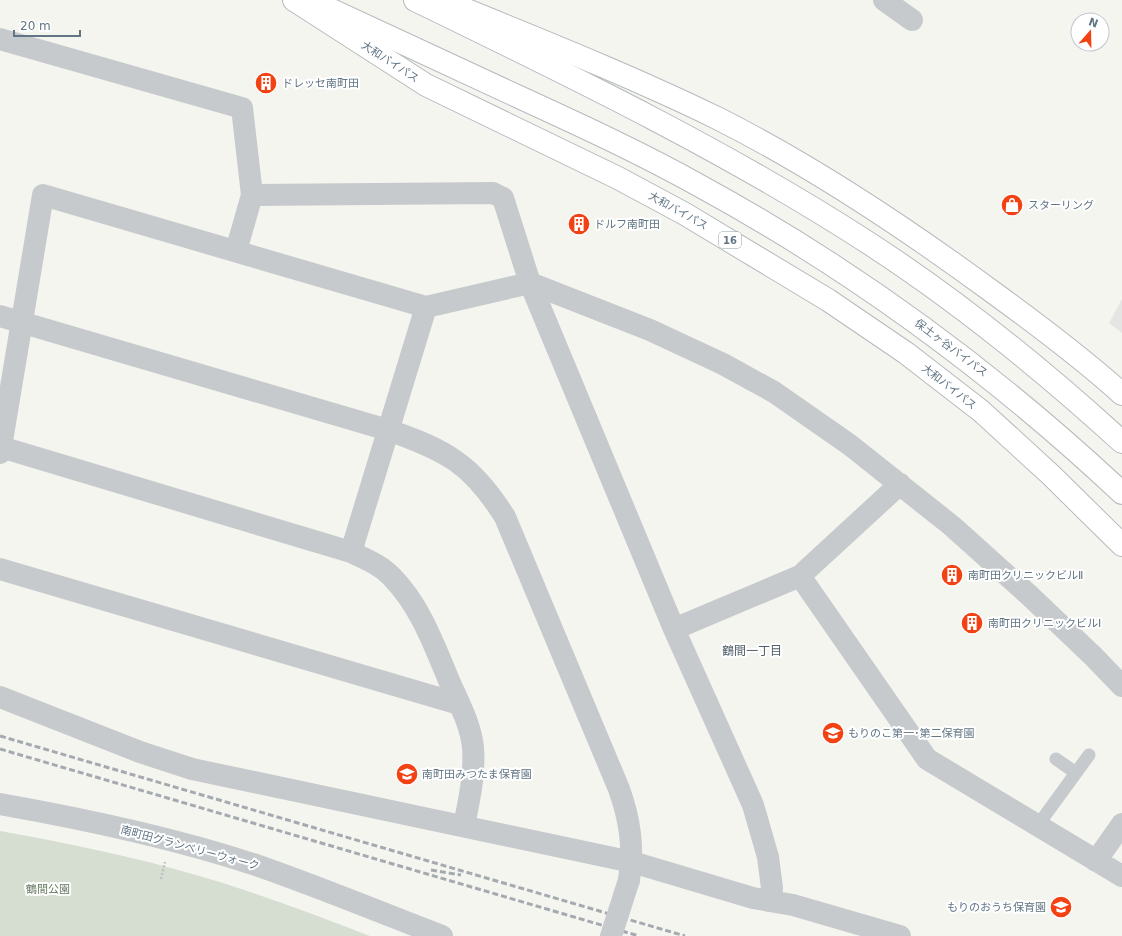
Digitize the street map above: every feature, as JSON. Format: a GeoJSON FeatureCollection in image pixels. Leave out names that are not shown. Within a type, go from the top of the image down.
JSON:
{"type":"FeatureCollection","features":[{"type":"Feature","properties":{"kind":"highway","name":"大和バイパス"},"geometry":{"type":"LineString","coordinates":[[294,0],[426,85],[618,178],[704,225],[828,300],[906,353],[981,411],[1051,475],[1122,545]]}},
{"type":"Feature","properties":{"kind":"highway","name":"保土ヶ谷バイパス"},"geometry":{"type":"LineString","coordinates":[[310,0],[634,151],[765,222],[846,273],[924,327],[1000,385],[1072,446],[1122,493]]}},
{"type":"Feature","properties":{"kind":"highway"},"geometry":{"type":"LineString","coordinates":[[415,0],[652,116],[867,242],[944,295],[1021,355],[1122,442]]}},
{"type":"Feature","properties":{"kind":"highway"},"geometry":{"type":"LineString","coordinates":[[442,0],[597,63],[674,98],[731,126],[801,164],[885,216],[961,268],[1040,327],[1122,394]]}},
{"type":"Feature","properties":{"kind":"street"},"geometry":{"type":"LineString","coordinates":[[884,0],[912,20]]}},
{"type":"Feature","properties":{"kind":"street"},"geometry":{"type":"LineString","coordinates":[[0,39],[242,108],[252,195],[236,251]]}},
{"type":"Feature","properties":{"kind":"street"},"geometry":{"type":"LineString","coordinates":[[252,195],[493,193],[503,198],[530,282],[674,629],[753,805],[768,857],[772,888],[770,901]]}},
{"type":"Feature","properties":{"kind":"street"},"geometry":{"type":"LineString","coordinates":[[464,826],[473,777],[474,763],[473,747],[468,727],[422,618],[407,594],[391,576],[374,563],[351,552],[1,450],[43,195],[426,307],[530,282],[650,330],[723,364],[774,392],[850,445],[952,526],[1030,596],[1122,686]]}},
{"type":"Feature","properties":{"kind":"street"},"geometry":{"type":"LineString","coordinates":[[351,552],[426,307]]}},
{"type":"Feature","properties":{"kind":"street"},"geometry":{"type":"LineString","coordinates":[[0,316],[388,430],[417,440],[445,453],[473,474],[492,496],[505,517],[619,789],[632,836],[630,871],[611,936]]}},
{"type":"Feature","properties":{"kind":"street"},"geometry":{"type":"LineString","coordinates":[[674,629],[800,576],[900,484]]}},
{"type":"Feature","properties":{"kind":"street"},"geometry":{"type":"LineString","coordinates":[[0,569],[459,704]]}},
{"type":"Feature","properties":{"kind":"street"},"geometry":{"type":"LineString","coordinates":[[800,576],[927,759],[1122,876]]}},
{"type":"Feature","properties":{"kind":"street"},"geometry":{"type":"LineString","coordinates":[[0,698],[140,752],[192,768],[464,826],[630,871],[753,898],[793,905],[900,936]]}},
{"type":"Feature","properties":{"kind":"street","name":"南町田グランベリーウォーク"},"geometry":{"type":"LineString","coordinates":[[0,804],[124,829],[200,848],[310,884],[442,936]]}},
{"type":"Feature","properties":{"kind":"street"},"geometry":{"type":"LineString","coordinates":[[1096,861],[1122,824]]}},
{"type":"Feature","properties":{"kind":"lane"},"geometry":{"type":"LineString","coordinates":[[1038,826],[1089,755]]}},
{"type":"Feature","properties":{"kind":"lane"},"geometry":{"type":"LineString","coordinates":[[1056,759],[1076,773]]}},
{"type":"Feature","properties":{"kind":"path"},"geometry":{"type":"LineString","coordinates":[[161,879],[165,862]]}},
{"type":"Feature","properties":{"kind":"shaded area"},"geometry":{"type":"Polygon","coordinates":[[[1122,299],[1122,333],[1109,323],[1122,299]]]}},
{"type":"Feature","properties":{"kind":"green space","name":"鶴間公園"},"geometry":{"type":"Polygon","coordinates":[[[0,831],[99,850],[172,868],[262,896],[370,936],[0,936],[0,831]]]}},
{"type":"Feature","properties":{"kind":"railway"},"geometry":{"type":"LineString","coordinates":[[0,736],[685,936]]}},
{"type":"Feature","properties":{"kind":"railway"},"geometry":{"type":"LineString","coordinates":[[0,749],[639,936]]}},
{"type":"Feature","properties":{"kind":"railway"},"geometry":{"type":"LineString","coordinates":[[431,870],[461,875]]}},
{"type":"Feature","properties":{"kind":"place","name":"ドレッセ南町田"},"geometry":{"type":"Point","coordinates":[266,83]}},
{"type":"Feature","properties":{"kind":"place","name":"スターリング"},"geometry":{"type":"Point","coordinates":[1012,205]}},
{"type":"Feature","properties":{"kind":"place","name":"ドルフ南町田"},"geometry":{"type":"Point","coordinates":[579,224]}},
{"type":"Feature","properties":{"kind":"place","name":"南町田クリニックビルⅡ"},"geometry":{"type":"Point","coordinates":[952,575]}},
{"type":"Feature","properties":{"kind":"place","name":"南町田クリニックビルⅠ"},"geometry":{"type":"Point","coordinates":[972,623]}},
{"type":"Feature","properties":{"kind":"place","name":"もりのこ第一･第二保育園"},"geometry":{"type":"Point","coordinates":[833,733]}},
{"type":"Feature","properties":{"kind":"place","name":"南町田みつたま保育園"},"geometry":{"type":"Point","coordinates":[407,774]}},
{"type":"Feature","properties":{"kind":"place","name":"もりのおうち保育園"},"geometry":{"type":"Point","coordinates":[1061,907]}},
{"type":"Feature","properties":{"kind":"district","name":"鶴間一丁目"},"geometry":{"type":"Point","coordinates":[752,651]}}]}
